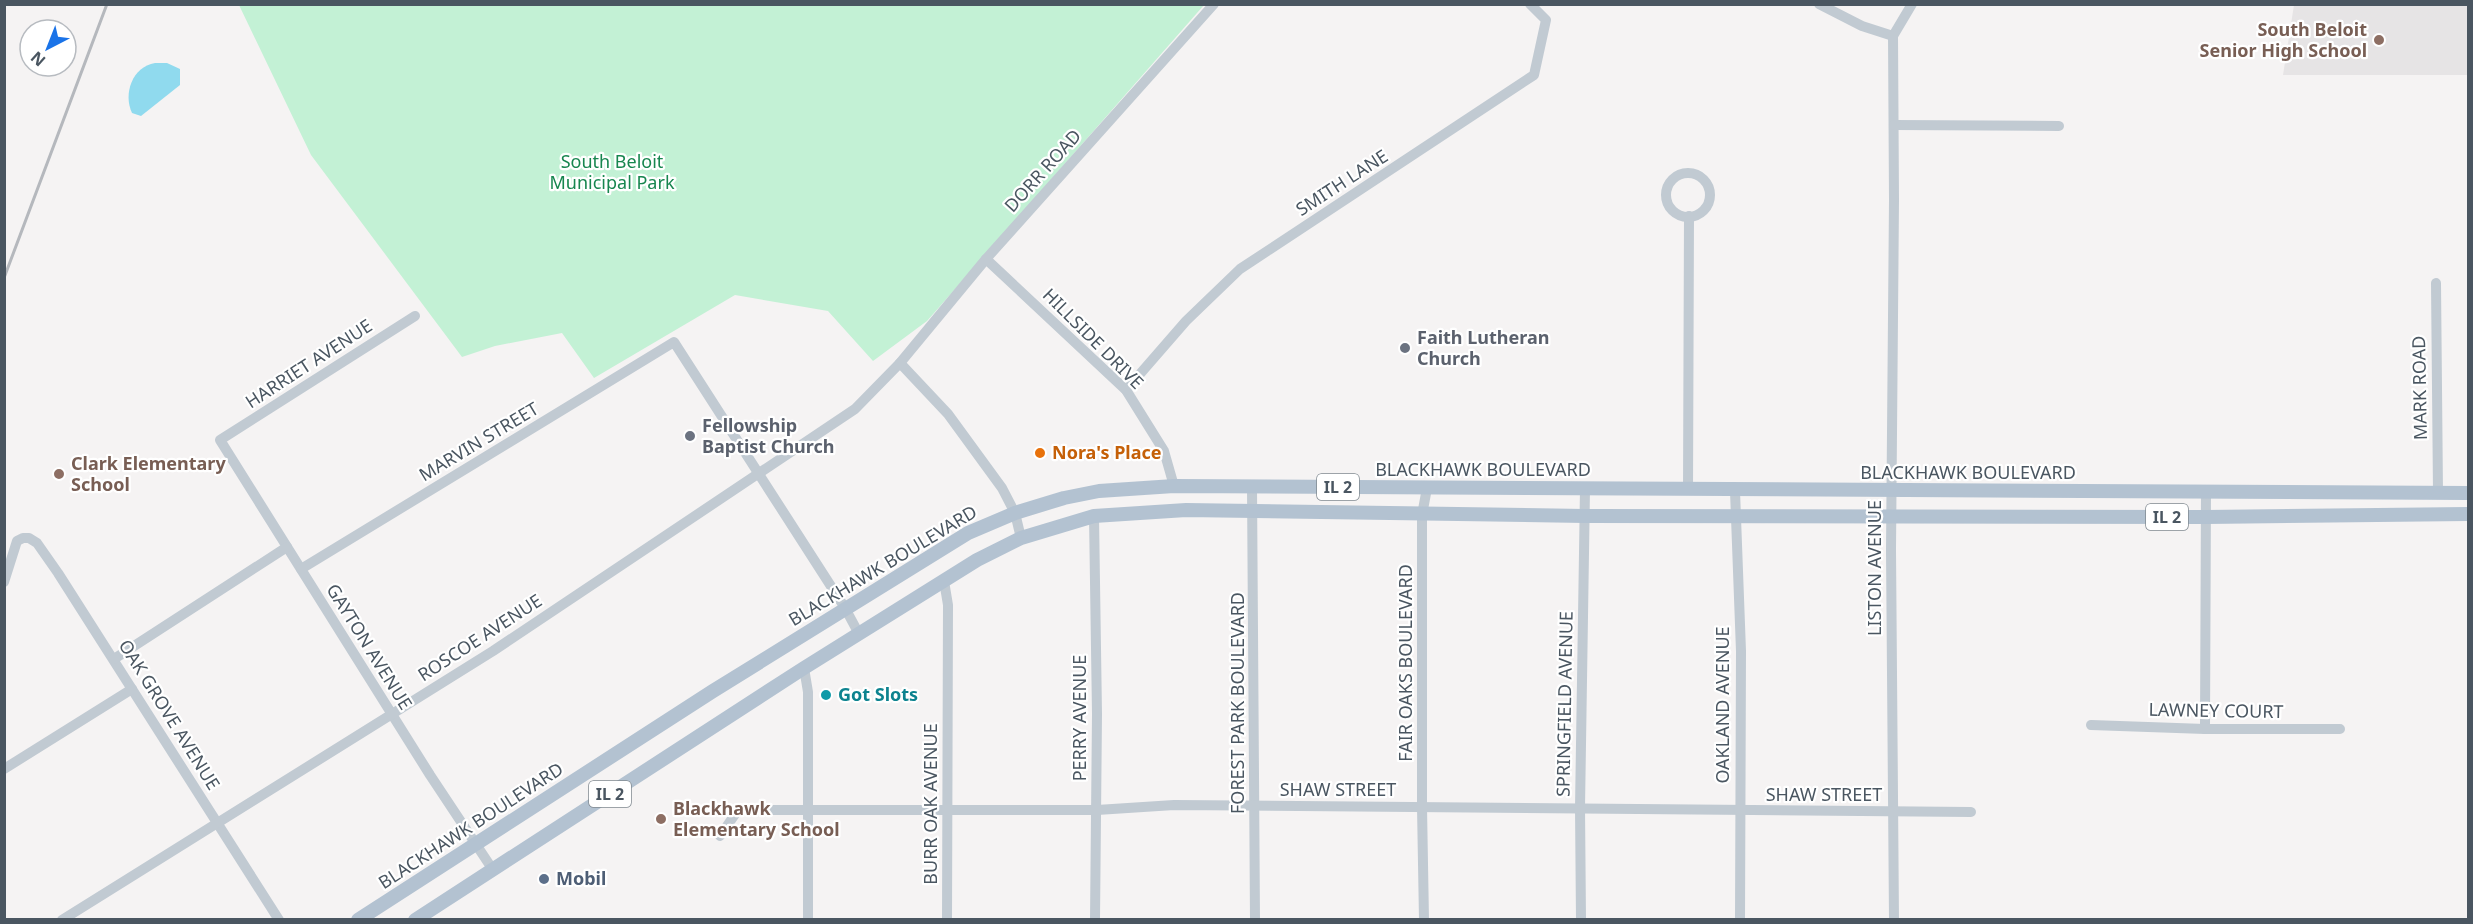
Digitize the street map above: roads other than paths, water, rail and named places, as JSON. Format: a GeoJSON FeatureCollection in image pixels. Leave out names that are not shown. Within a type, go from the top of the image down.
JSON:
{"type":"FeatureCollection","features":[{"type":"Feature","properties":{"kind":"main road","name":"BLACKHAWK BOULEVARD"},"geometry":{"type":"LineString","coordinates":[[358,920],[845,608],[949,544],[1015,513],[1064,498],[1099,491],[1174,486],[1735,491],[2438,493]]}},
{"type":"Feature","properties":{"kind":"main road","name":"IL 2"},"geometry":{"type":"LineString","coordinates":[[2438,493],[2469,493]]}},
{"type":"Feature","properties":{"kind":"main road","name":"IL 2"},"geometry":{"type":"LineString","coordinates":[[416,920],[804,668],[996,550],[1021,538],[1094,516],[1186,510],[1253,513],[1891,517],[2469,514]]}},
{"type":"Feature","properties":{"kind":"street","name":"DORR ROAD"},"geometry":{"type":"LineString","coordinates":[[900,363],[986,259],[1214,4]]}},
{"type":"Feature","properties":{"kind":"street","name":"SMITH LANE"},"geometry":{"type":"LineString","coordinates":[[1126,390],[1186,321],[1240,269],[1534,75],[1546,20],[1530,4]]}},
{"type":"Feature","properties":{"kind":"street"},"geometry":{"type":"LineString","coordinates":[[1819,4],[1862,26],[1893,36],[1912,4]]}},
{"type":"Feature","properties":{"kind":"street","name":"LISTON AVENUE"},"geometry":{"type":"LineString","coordinates":[[1893,36],[1891,517],[1894,920]]}},
{"type":"Feature","properties":{"kind":"street"},"geometry":{"type":"LineString","coordinates":[[1894,125],[2059,126]]}},
{"type":"Feature","properties":{"kind":"street"},"geometry":{"type":"LineString","coordinates":[[1688,173],[1701,177],[1706,182],[1710,195],[1705,209],[1689,216],[1673,210],[1666,197],[1674,178],[1688,173]]}},
{"type":"Feature","properties":{"kind":"street"},"geometry":{"type":"LineString","coordinates":[[1688,490],[1689,216]]}},
{"type":"Feature","properties":{"kind":"street","name":"HILLSIDE DRIVE"},"geometry":{"type":"LineString","coordinates":[[986,259],[1126,390],[1164,451],[1174,486]]}},
{"type":"Feature","properties":{"kind":"street","name":"MARK ROAD"},"geometry":{"type":"LineString","coordinates":[[2436,283],[2438,493]]}},
{"type":"Feature","properties":{"kind":"street","name":"HARRIET AVENUE"},"geometry":{"type":"LineString","coordinates":[[220,440],[415,316]]}},
{"type":"Feature","properties":{"kind":"street","name":"MARVIN STREET"},"geometry":{"type":"LineString","coordinates":[[301,569],[674,342],[758,473]]}},
{"type":"Feature","properties":{"kind":"street"},"geometry":{"type":"LineString","coordinates":[[900,363],[948,414],[1002,488],[1015,513],[1021,538]]}},
{"type":"Feature","properties":{"kind":"street","name":"ROSCOE AVENUE"},"geometry":{"type":"LineString","coordinates":[[62,920],[493,651],[855,409],[900,363]]}},
{"type":"Feature","properties":{"kind":"street","name":"GAYTON AVENUE"},"geometry":{"type":"LineString","coordinates":[[220,440],[493,870]]}},
{"type":"Feature","properties":{"kind":"street"},"geometry":{"type":"LineString","coordinates":[[758,473],[845,608],[859,634]]}},
{"type":"Feature","properties":{"kind":"street","name":"FOREST PARK BOULEVARD"},"geometry":{"type":"LineString","coordinates":[[1252,487],[1255,920]]}},
{"type":"Feature","properties":{"kind":"street","name":"FAIR OAKS BOULEVARD"},"geometry":{"type":"LineString","coordinates":[[1424,920],[1422,514],[1427,488]]}},
{"type":"Feature","properties":{"kind":"street","name":"SPRINGFIELD AVENUE"},"geometry":{"type":"LineString","coordinates":[[1581,920],[1580,808],[1585,489]]}},
{"type":"Feature","properties":{"kind":"street","name":"OAKLAND AVENUE"},"geometry":{"type":"LineString","coordinates":[[1735,491],[1741,651],[1740,920]]}},
{"type":"Feature","properties":{"kind":"street"},"geometry":{"type":"LineString","coordinates":[[2205,729],[2206,491]]}},
{"type":"Feature","properties":{"kind":"street","name":"PERRY AVENUE"},"geometry":{"type":"LineString","coordinates":[[1094,516],[1097,810],[1095,920]]}},
{"type":"Feature","properties":{"kind":"street","name":"OAK GROVE AVENUE"},"geometry":{"type":"LineString","coordinates":[[4,582],[17,541],[28,538],[37,543],[114,659],[279,920]]}},
{"type":"Feature","properties":{"kind":"street"},"geometry":{"type":"LineString","coordinates":[[114,659],[287,547]]}},
{"type":"Feature","properties":{"kind":"street","name":"BURR OAK AVENUE"},"geometry":{"type":"LineString","coordinates":[[944,581],[948,605],[947,920]]}},
{"type":"Feature","properties":{"kind":"street"},"geometry":{"type":"LineString","coordinates":[[804,668],[808,692],[808,920]]}},
{"type":"Feature","properties":{"kind":"street"},"geometry":{"type":"LineString","coordinates":[[4,769],[132,689]]}},
{"type":"Feature","properties":{"kind":"street","name":"LAWNEY COURT"},"geometry":{"type":"LineString","coordinates":[[2091,725],[2205,729],[2340,729]]}},
{"type":"Feature","properties":{"kind":"street","name":"SHAW STREET"},"geometry":{"type":"LineString","coordinates":[[720,836],[738,810],[1097,810],[1174,805],[1580,808],[1739,812],[1971,812]]}},
{"type":"Feature","properties":{"kind":"water"},"geometry":{"type":"Polygon","coordinates":[[[155,63],[167,63],[180,69],[180,85],[141,116],[132,113],[129,106],[129,90],[132,82],[140,70],[155,63]]]}},
{"type":"Feature","properties":{"kind":"railway"},"geometry":{"type":"LineString","coordinates":[[4,278],[107,4]]}},
{"type":"Feature","properties":{"kind":"place","name":"South Beloit Senior High School"},"geometry":{"type":"Point","coordinates":[2379,40]}},
{"type":"Feature","properties":{"kind":"place","name":"Faith Lutheran Church"},"geometry":{"type":"Point","coordinates":[1405,348]}},
{"type":"Feature","properties":{"kind":"place","name":"Fellowship Baptist Church"},"geometry":{"type":"Point","coordinates":[690,436]}},
{"type":"Feature","properties":{"kind":"place","name":"Nora's Place"},"geometry":{"type":"Point","coordinates":[1040,453]}},
{"type":"Feature","properties":{"kind":"place","name":"Clark Elementary School"},"geometry":{"type":"Point","coordinates":[59,474]}},
{"type":"Feature","properties":{"kind":"place","name":"Got Slots"},"geometry":{"type":"Point","coordinates":[826,695]}},
{"type":"Feature","properties":{"kind":"place","name":"Blackhawk Elementary School"},"geometry":{"type":"Point","coordinates":[661,819]}},
{"type":"Feature","properties":{"kind":"place","name":"Mobil"},"geometry":{"type":"Point","coordinates":[544,879]}},
{"type":"Feature","properties":{"kind":"park label","name":"South Beloit Municipal Park"},"geometry":{"type":"Point","coordinates":[612,172]}}]}
